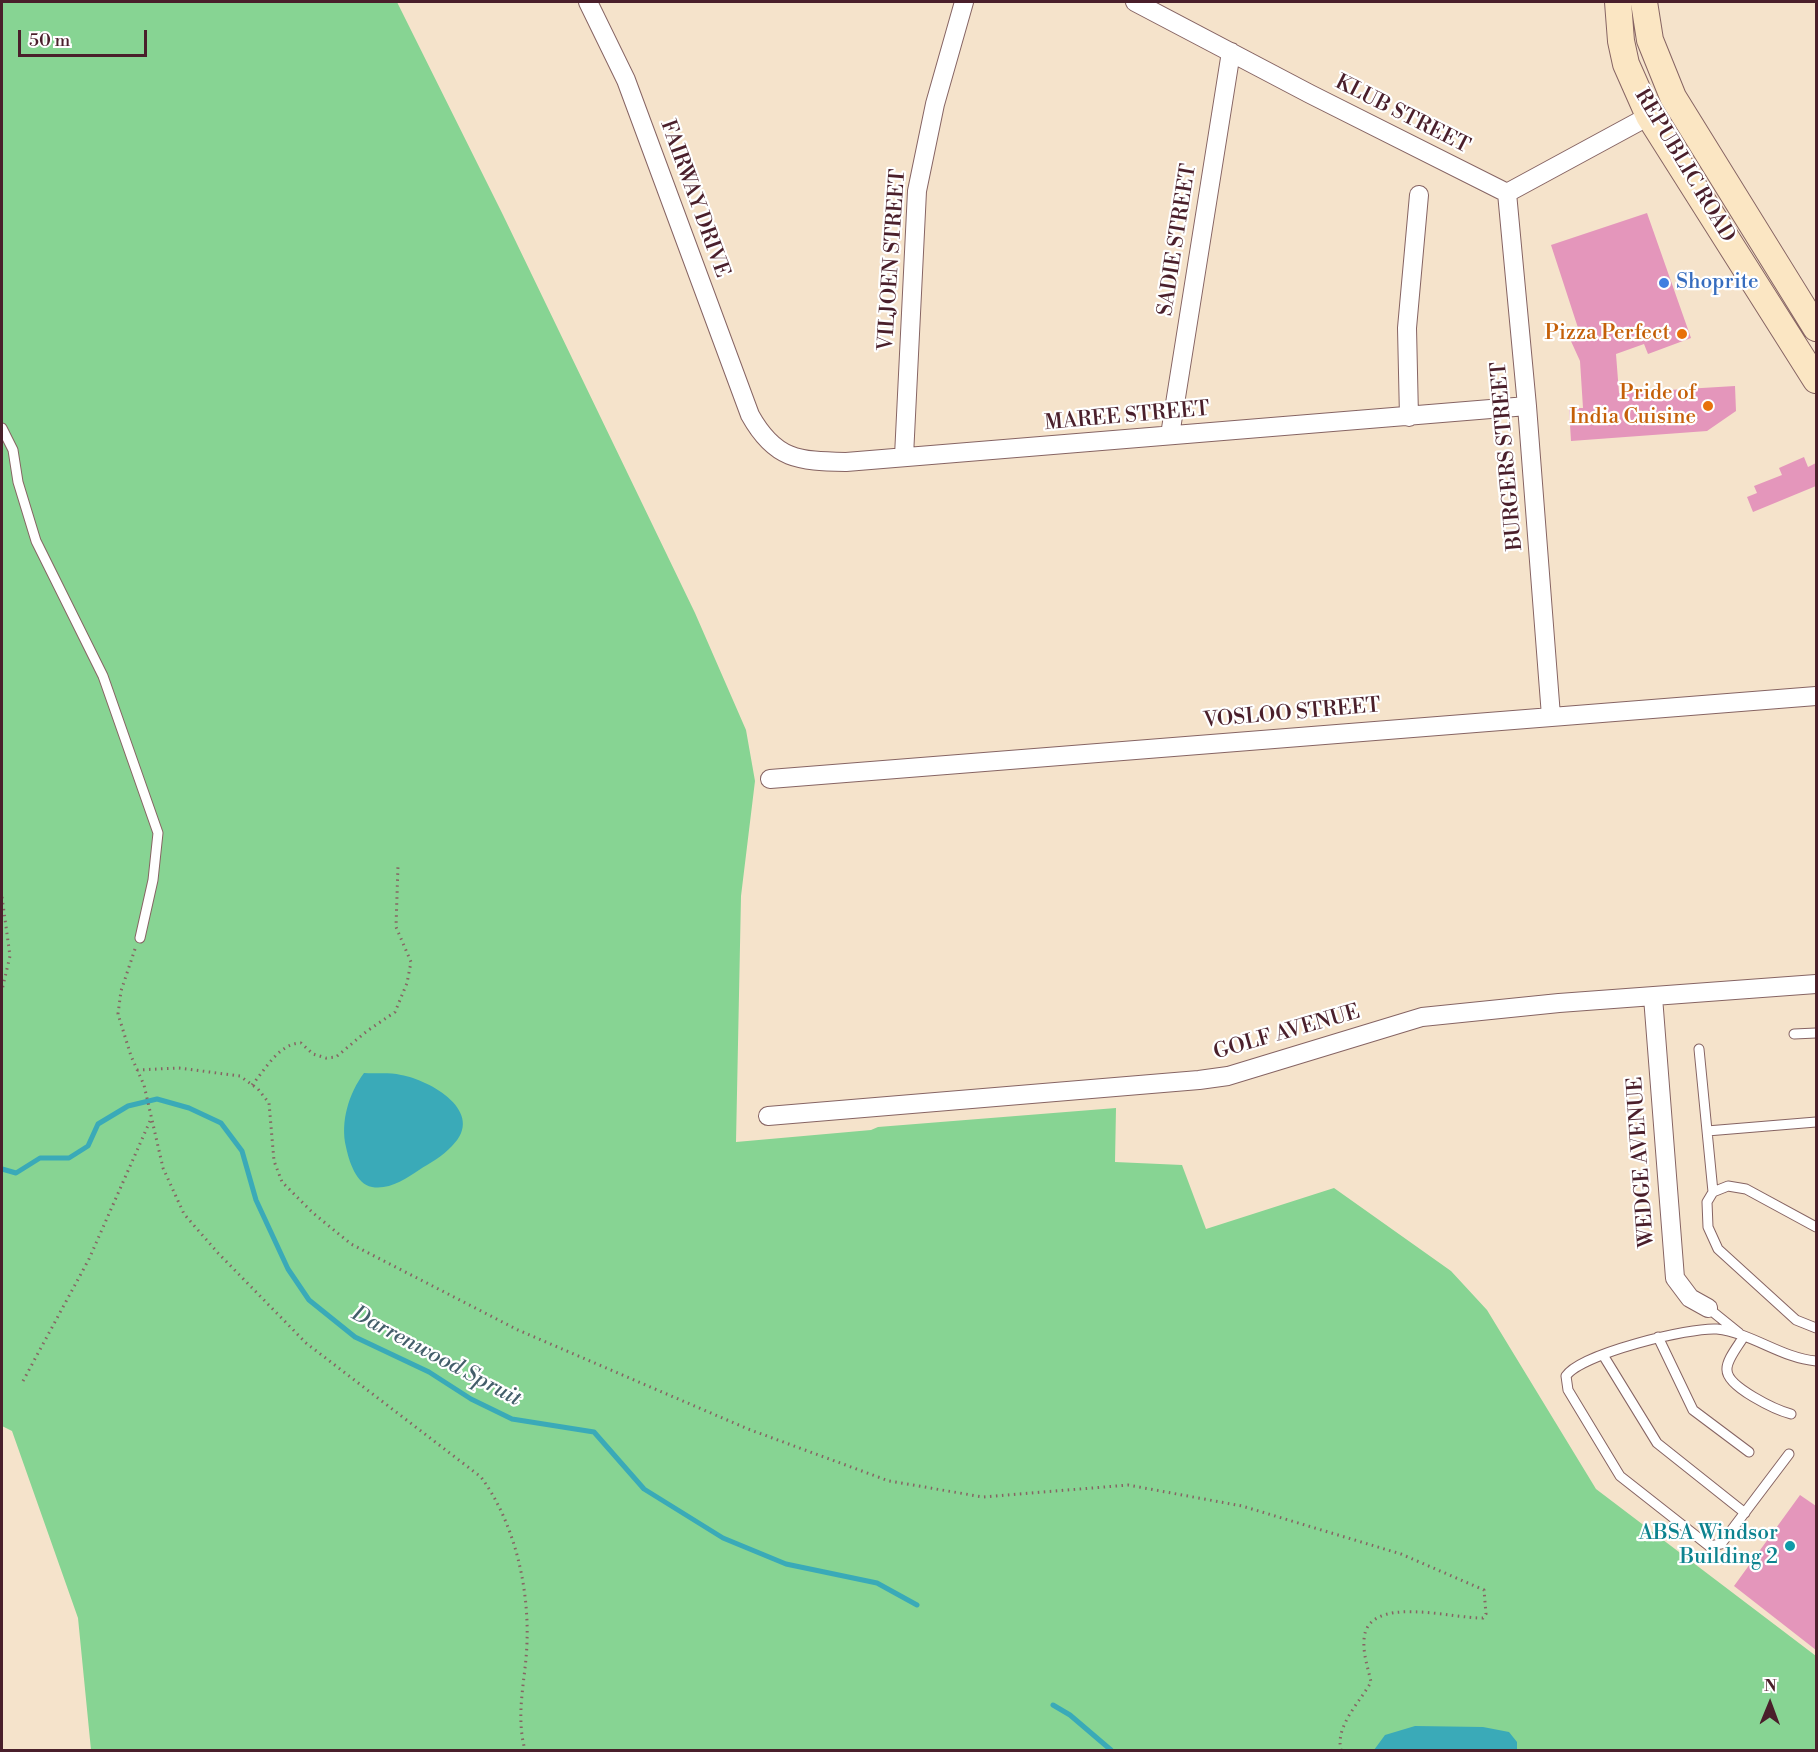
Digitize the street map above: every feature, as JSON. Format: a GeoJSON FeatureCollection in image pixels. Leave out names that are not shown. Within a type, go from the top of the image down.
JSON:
{"type":"FeatureCollection","features":[{"type":"Feature","properties":{"kind":"main road","name":"REPUBLIC ROAD"},"geometry":{"type":"LineString","coordinates":[[1618,2],[1621,41],[1626,64],[1649,116],[1814,369]]}},
{"type":"Feature","properties":{"kind":"main road","name":"REPUBLIC ROAD"},"geometry":{"type":"LineString","coordinates":[[1644,2],[1652,49],[1673,97],[1816,328]]}},
{"type":"Feature","properties":{"kind":"street","name":"FAIRWAY DRIVE"},"geometry":{"type":"LineString","coordinates":[[588,2],[626,80],[750,415]]}},
{"type":"Feature","properties":{"kind":"street","name":"VILJOEN STREET"},"geometry":{"type":"LineString","coordinates":[[904,456],[917,191],[935,104],[963,2]]}},
{"type":"Feature","properties":{"kind":"street","name":"KLUB STREET"},"geometry":{"type":"LineString","coordinates":[[1135,2],[1507,193]]}},
{"type":"Feature","properties":{"kind":"street","name":"SADIE STREET"},"geometry":{"type":"LineString","coordinates":[[1170,435],[1231,52]]}},
{"type":"Feature","properties":{"kind":"street"},"geometry":{"type":"LineString","coordinates":[[1507,193],[1649,116]]}},
{"type":"Feature","properties":{"kind":"street","name":"BURGERS STREET"},"geometry":{"type":"LineString","coordinates":[[1507,193],[1527,406],[1551,716]]}},
{"type":"Feature","properties":{"kind":"street"},"geometry":{"type":"LineString","coordinates":[[1409,417],[1407,328],[1419,195]]}},
{"type":"Feature","properties":{"kind":"street","name":"MAREE STREET"},"geometry":{"type":"LineString","coordinates":[[750,415],[772,446],[786,454],[804,459],[846,462],[1527,406]]}},
{"type":"Feature","properties":{"kind":"street","name":"VOSLOO STREET"},"geometry":{"type":"LineString","coordinates":[[770,779],[1816,696]]}},
{"type":"Feature","properties":{"kind":"street","name":"GOLF AVENUE"},"geometry":{"type":"LineString","coordinates":[[768,1116],[1199,1080],[1228,1076],[1422,1017],[1816,984]]}},
{"type":"Feature","properties":{"kind":"street","name":"WEDGE AVENUE"},"geometry":{"type":"LineString","coordinates":[[1653,997],[1673,1270],[1680,1288],[1690,1298],[1708,1308]]}},
{"type":"Feature","properties":{"kind":"lane"},"geometry":{"type":"LineString","coordinates":[[2,428],[13,450],[28,521],[61,594],[103,676],[158,833],[153,880],[140,938]]}},
{"type":"Feature","properties":{"kind":"lane"},"geometry":{"type":"LineString","coordinates":[[1794,1034],[1816,1033]]}},
{"type":"Feature","properties":{"kind":"lane"},"geometry":{"type":"LineString","coordinates":[[1699,1049],[1713,1192],[1707,1202],[1708,1227],[1718,1249],[1796,1320],[1816,1328]]}},
{"type":"Feature","properties":{"kind":"lane"},"geometry":{"type":"LineString","coordinates":[[1707,1131],[1816,1122]]}},
{"type":"Feature","properties":{"kind":"lane"},"geometry":{"type":"LineString","coordinates":[[1713,1192],[1728,1186],[1746,1189],[1816,1227]]}},
{"type":"Feature","properties":{"kind":"lane"},"geometry":{"type":"LineString","coordinates":[[1708,1308],[1744,1336]]}},
{"type":"Feature","properties":{"kind":"lane"},"geometry":{"type":"LineString","coordinates":[[1789,1454],[1721,1544],[1708,1546],[1620,1476],[1565,1380],[1569,1370],[1603,1355],[1658,1337],[1716,1329],[1744,1336],[1788,1356],[1816,1361]]}},
{"type":"Feature","properties":{"kind":"lane"},"geometry":{"type":"LineString","coordinates":[[1744,1336],[1728,1365],[1728,1374],[1736,1385],[1769,1406],[1791,1414]]}},
{"type":"Feature","properties":{"kind":"lane"},"geometry":{"type":"LineString","coordinates":[[1658,1337],[1693,1410],[1749,1452]]}},
{"type":"Feature","properties":{"kind":"lane"},"geometry":{"type":"LineString","coordinates":[[1603,1355],[1658,1443],[1745,1513]]}},
{"type":"Feature","properties":{"kind":"path"},"geometry":{"type":"LineString","coordinates":[[252,1085],[279,1053],[292,1043],[301,1043],[313,1054],[326,1058],[336,1057],[367,1030],[395,1012],[407,983],[411,962],[396,927],[398,865]]}},
{"type":"Feature","properties":{"kind":"path"},"geometry":{"type":"LineString","coordinates":[[2,897],[10,956],[2,990]]}},
{"type":"Feature","properties":{"kind":"path"},"geometry":{"type":"LineString","coordinates":[[140,938],[121,992],[118,1014],[146,1090],[149,1113],[163,1168],[184,1214],[218,1253],[306,1343],[482,1477],[497,1498],[514,1546],[526,1601],[527,1642],[520,1700],[521,1737],[525,1750]]}},
{"type":"Feature","properties":{"kind":"path"},"geometry":{"type":"LineString","coordinates":[[137,1070],[179,1068],[240,1076],[269,1103],[274,1161],[282,1182],[313,1213],[351,1244],[518,1330],[748,1429],[889,1481],[983,1497],[1128,1485],[1242,1506],[1401,1554],[1484,1590],[1486,1614],[1483,1618],[1464,1619],[1425,1612],[1394,1613],[1372,1619],[1366,1628],[1364,1641],[1371,1682],[1345,1724],[1338,1740],[1341,1750]]}},
{"type":"Feature","properties":{"kind":"path"},"geometry":{"type":"LineString","coordinates":[[23,1381],[89,1259],[151,1120]]}},
{"type":"Feature","properties":{"kind":"green space"},"geometry":{"type":"Polygon","coordinates":[[[2,2],[397,2],[503,215],[695,613],[746,730],[755,781],[741,896],[736,1142],[871,1130],[878,1127],[1116,1108],[1115,1162],[1182,1165],[1206,1229],[1334,1188],[1451,1271],[1487,1310],[1596,1489],[1816,1656],[1816,1750],[91,1750],[78,1618],[12,1431],[2,1426],[2,2]]]}},
{"type":"Feature","properties":{"kind":"water"},"geometry":{"type":"Polygon","coordinates":[[[364,1073],[396,1074],[426,1083],[450,1100],[459,1110],[463,1121],[461,1133],[445,1153],[403,1180],[385,1187],[366,1185],[358,1177],[351,1165],[344,1137],[347,1108],[354,1089],[364,1073]]]}},
{"type":"Feature","properties":{"kind":"water"},"geometry":{"type":"Polygon","coordinates":[[[1415,1726],[1483,1727],[1509,1732],[1517,1742],[1517,1750],[1374,1750],[1385,1735],[1415,1726]]]}},
{"type":"Feature","properties":{"kind":"building"},"geometry":{"type":"Polygon","coordinates":[[[1647,213],[1691,338],[1648,354],[1644,344],[1616,354],[1619,393],[1735,386],[1736,411],[1707,431],[1571,441],[1569,408],[1583,408],[1580,361],[1570,339],[1580,334],[1551,245],[1647,213]]]}},
{"type":"Feature","properties":{"kind":"building"},"geometry":{"type":"Polygon","coordinates":[[[1804,457],[1808,467],[1816,463],[1816,486],[1753,512],[1747,497],[1757,493],[1754,486],[1782,475],[1779,468],[1804,457]]]}},
{"type":"Feature","properties":{"kind":"building","name":"ABSA Windsor Building 2"},"geometry":{"type":"Polygon","coordinates":[[[1800,1495],[1816,1506],[1816,1650],[1734,1586],[1800,1495]]]}},
{"type":"Feature","properties":{"kind":"waterway","name":"Darrenwood Spruit"},"geometry":{"type":"LineString","coordinates":[[2,1169],[16,1173],[40,1158],[69,1158],[88,1146],[98,1124],[128,1106],[157,1099],[189,1108],[221,1123],[242,1151],[256,1200],[288,1269],[309,1300],[355,1337],[429,1372],[471,1399],[512,1419],[594,1432],[644,1489],[723,1538],[786,1564],[877,1583],[917,1605]]}},
{"type":"Feature","properties":{"kind":"waterway","name":"Darrenwood Spruit"},"geometry":{"type":"LineString","coordinates":[[1053,1705],[1070,1715],[1111,1750]]}},
{"type":"Feature","properties":{"kind":"place","name":"Shoprite"},"geometry":{"type":"Point","coordinates":[1664,283]}},
{"type":"Feature","properties":{"kind":"place","name":"Pizza Perfect"},"geometry":{"type":"Point","coordinates":[1682,334]}},
{"type":"Feature","properties":{"kind":"place","name":"Pride of India Cuisine"},"geometry":{"type":"Point","coordinates":[1708,406]}},
{"type":"Feature","properties":{"kind":"place","name":"ABSA Windsor Building 2"},"geometry":{"type":"Point","coordinates":[1790,1546]}}]}
